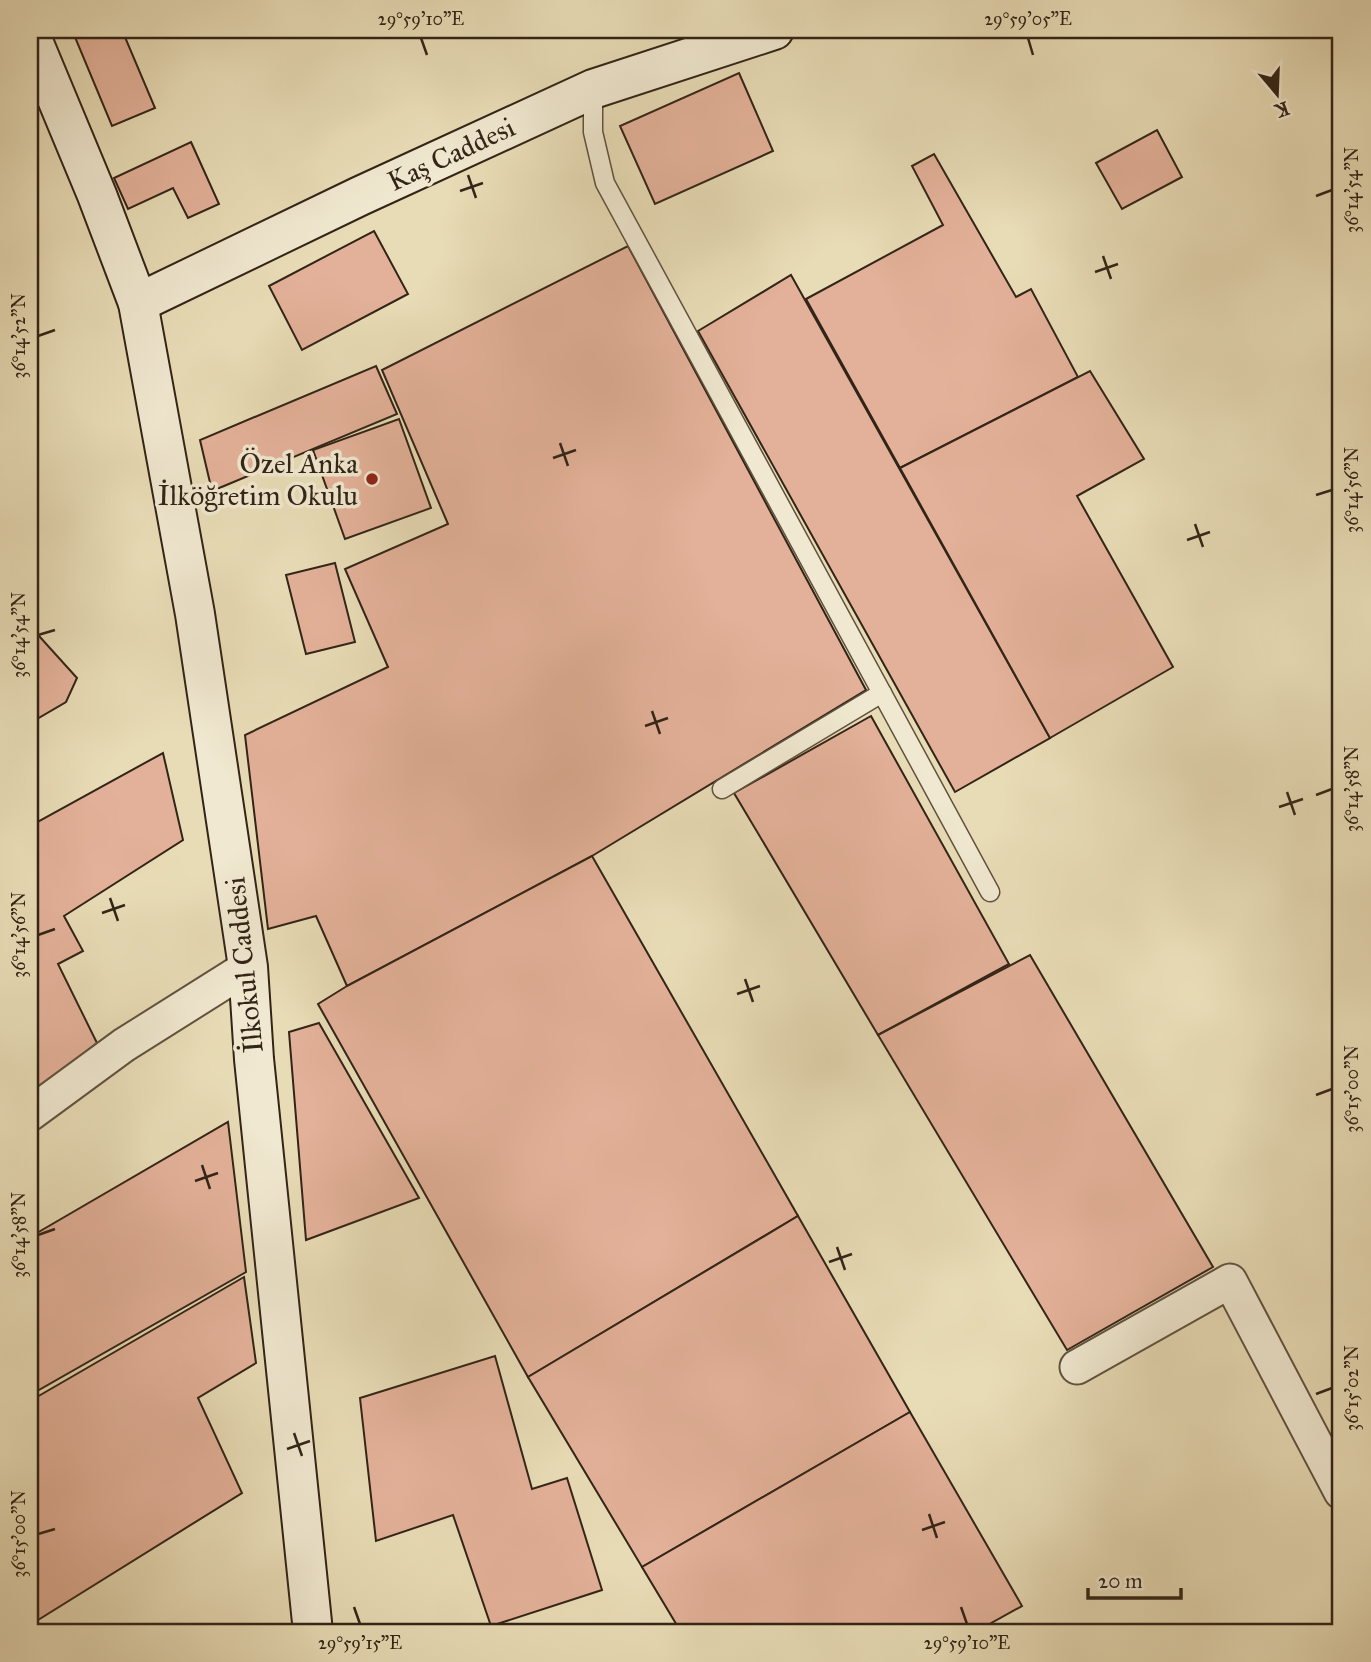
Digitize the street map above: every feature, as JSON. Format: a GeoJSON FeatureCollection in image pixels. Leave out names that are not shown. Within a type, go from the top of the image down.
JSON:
{"type":"FeatureCollection","features":[{"type":"Feature","properties":{"kind":"street","name":"Kaş Caddesi"},"geometry":{"type":"LineString","coordinates":[[138,303],[360,195],[593,89],[774,30]]}},
{"type":"Feature","properties":{"kind":"street","name":"İlkokul Caddesi"},"geometry":{"type":"LineString","coordinates":[[30,34],[97,195],[138,303],[195,614],[248,967],[254,1059],[313,1632]]}},
{"type":"Feature","properties":{"kind":"street"},"geometry":{"type":"LineString","coordinates":[[30,1114],[124,1045],[248,967]]}},
{"type":"Feature","properties":{"kind":"street"},"geometry":{"type":"LineString","coordinates":[[1077,1367],[1230,1281],[1341,1492]]}},
{"type":"Feature","properties":{"kind":"lane"},"geometry":{"type":"LineString","coordinates":[[593,89],[593,132],[605,183],[990,892]]}},
{"type":"Feature","properties":{"kind":"lane"},"geometry":{"type":"LineString","coordinates":[[722,789],[882,693]]}},
{"type":"Feature","properties":{"kind":"building"},"geometry":{"type":"Polygon","coordinates":[[[72,30],[122,30],[155,108],[112,126],[72,30]]]}},
{"type":"Feature","properties":{"kind":"building"},"geometry":{"type":"Polygon","coordinates":[[[739,73],[773,151],[655,204],[620,126],[739,73]]]}},
{"type":"Feature","properties":{"kind":"building"},"geometry":{"type":"Polygon","coordinates":[[[1157,130],[1182,177],[1122,209],[1096,163],[1157,130]]]}},
{"type":"Feature","properties":{"kind":"building"},"geometry":{"type":"Polygon","coordinates":[[[191,142],[219,204],[188,218],[173,188],[128,209],[114,178],[191,142]]]}},
{"type":"Feature","properties":{"kind":"building"},"geometry":{"type":"Polygon","coordinates":[[[934,154],[1016,297],[1031,289],[1078,377],[900,468],[806,299],[943,225],[912,166],[934,154]]]}},
{"type":"Feature","properties":{"kind":"building"},"geometry":{"type":"Polygon","coordinates":[[[374,231],[408,294],[302,350],[269,286],[374,231]]]}},
{"type":"Feature","properties":{"kind":"building"},"geometry":{"type":"Polygon","coordinates":[[[628,246],[866,690],[592,856],[347,986],[316,916],[268,929],[245,735],[388,667],[345,569],[448,524],[382,370],[628,246]]]}},
{"type":"Feature","properties":{"kind":"building"},"geometry":{"type":"Polygon","coordinates":[[[791,275],[1050,738],[955,792],[698,331],[791,275]]]}},
{"type":"Feature","properties":{"kind":"building"},"geometry":{"type":"Polygon","coordinates":[[[376,366],[397,414],[212,491],[200,440],[376,366]]]}},
{"type":"Feature","properties":{"kind":"building"},"geometry":{"type":"Polygon","coordinates":[[[1090,371],[1144,459],[1077,496],[1173,667],[1050,738],[900,468],[1090,371]]]}},
{"type":"Feature","properties":{"kind":"building","name":"Özel Anka İlköğretim Okulu"},"geometry":{"type":"Polygon","coordinates":[[[399,419],[431,508],[345,539],[313,450],[399,419]]]}},
{"type":"Feature","properties":{"kind":"building"},"geometry":{"type":"Polygon","coordinates":[[[335,563],[355,642],[306,654],[286,575],[335,563]]]}},
{"type":"Feature","properties":{"kind":"building"},"geometry":{"type":"Polygon","coordinates":[[[30,626],[77,678],[66,702],[30,723],[30,626]]]}},
{"type":"Feature","properties":{"kind":"building"},"geometry":{"type":"Polygon","coordinates":[[[871,716],[1009,964],[878,1035],[734,793],[871,716]]]}},
{"type":"Feature","properties":{"kind":"building"},"geometry":{"type":"Polygon","coordinates":[[[163,753],[183,840],[64,916],[83,951],[58,964],[97,1043],[30,1096],[30,826],[163,753]]]}},
{"type":"Feature","properties":{"kind":"building"},"geometry":{"type":"Polygon","coordinates":[[[592,856],[798,1216],[528,1377],[318,1004],[592,856]]]}},
{"type":"Feature","properties":{"kind":"building"},"geometry":{"type":"Polygon","coordinates":[[[1030,955],[1213,1267],[1067,1350],[878,1035],[1030,955]]]}},
{"type":"Feature","properties":{"kind":"building"},"geometry":{"type":"Polygon","coordinates":[[[319,1023],[419,1198],[306,1240],[289,1032],[319,1023]]]}},
{"type":"Feature","properties":{"kind":"building"},"geometry":{"type":"Polygon","coordinates":[[[228,1122],[246,1272],[30,1395],[30,1237],[228,1122]]]}},
{"type":"Feature","properties":{"kind":"building"},"geometry":{"type":"Polygon","coordinates":[[[798,1216],[910,1412],[642,1567],[528,1377],[798,1216]]]}},
{"type":"Feature","properties":{"kind":"building"},"geometry":{"type":"Polygon","coordinates":[[[244,1277],[256,1363],[198,1398],[242,1493],[30,1625],[30,1401],[244,1277]]]}},
{"type":"Feature","properties":{"kind":"building"},"geometry":{"type":"Polygon","coordinates":[[[495,1356],[532,1489],[567,1478],[602,1590],[491,1626],[453,1515],[376,1541],[360,1398],[495,1356]]]}},
{"type":"Feature","properties":{"kind":"building"},"geometry":{"type":"Polygon","coordinates":[[[910,1412],[1022,1606],[975,1632],[681,1632],[642,1567],[910,1412]]]}},
{"type":"Feature","properties":{"kind":"place","name":"Özel Anka İlköğretim Okulu"},"geometry":{"type":"Point","coordinates":[372,479]}}]}
